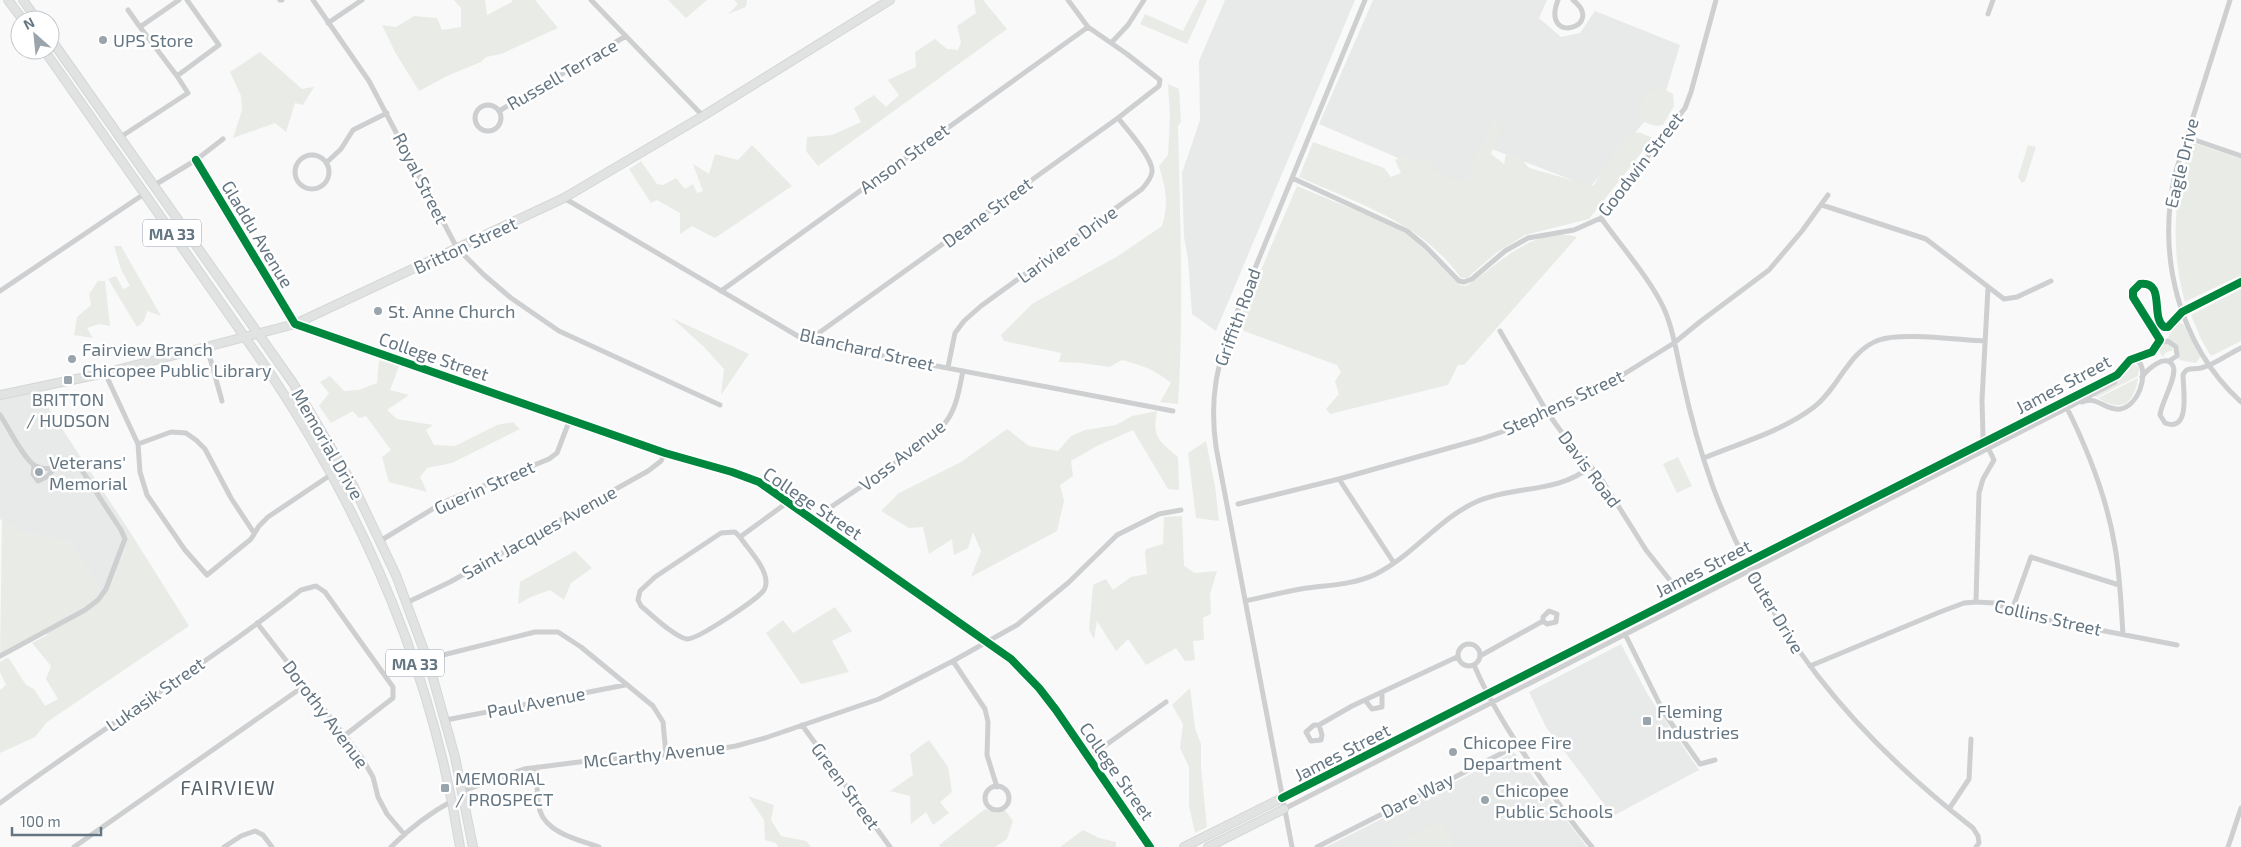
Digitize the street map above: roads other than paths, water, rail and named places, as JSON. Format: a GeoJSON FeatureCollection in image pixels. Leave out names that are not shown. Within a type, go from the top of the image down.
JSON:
{"type":"FeatureCollection","features":[{"type":"Feature","properties":{"kind":"main road","name":"Britton Street"},"geometry":{"type":"LineString","coordinates":[[0,394],[105,372],[246,338],[295,324],[564,198],[703,116],[890,0]]}},
{"type":"Feature","properties":{"kind":"main road","name":"Memorial Drive"},"geometry":{"type":"LineString","coordinates":[[60,52],[293,383],[353,485],[380,541],[427,659],[446,720],[463,791],[473,847]]}},
{"type":"Feature","properties":{"kind":"main road","name":"Memorial Drive"},"geometry":{"type":"LineString","coordinates":[[51,60],[246,338],[295,412],[332,474],[369,547],[402,626],[427,699],[452,801],[460,847]]}},
{"type":"Feature","properties":{"kind":"main road","name":"College Street"},"geometry":{"type":"LineString","coordinates":[[295,324],[665,453],[744,475],[759,482],[1011,659],[1034,681],[1089,757],[1150,847]]}},
{"type":"Feature","properties":{"kind":"main road","name":"James Street"},"geometry":{"type":"LineString","coordinates":[[1184,847],[1282,798]]}},
{"type":"Feature","properties":{"kind":"main road","name":"James Street"},"geometry":{"type":"LineString","coordinates":[[1208,847],[1284,809]]}},
{"type":"Feature","properties":{"kind":"street"},"geometry":{"type":"LineString","coordinates":[[140,27],[179,0]]}},
{"type":"Feature","properties":{"kind":"street"},"geometry":{"type":"LineString","coordinates":[[178,76],[219,45],[187,0]]}},
{"type":"Feature","properties":{"kind":"street","name":"Royal Street"},"geometry":{"type":"LineString","coordinates":[[313,0],[369,81],[457,248],[498,287],[559,331],[720,405]]}},
{"type":"Feature","properties":{"kind":"street"},"geometry":{"type":"LineString","coordinates":[[328,23],[362,0]]}},
{"type":"Feature","properties":{"kind":"street"},"geometry":{"type":"LineString","coordinates":[[590,0],[703,116]]}},
{"type":"Feature","properties":{"kind":"street"},"geometry":{"type":"LineString","coordinates":[[1068,0],[1088,27],[1111,42],[1128,25],[1144,0]]}},
{"type":"Feature","properties":{"kind":"street","name":"Griffith Road"},"geometry":{"type":"LineString","coordinates":[[1292,847],[1216,447],[1213,422],[1214,389],[1217,368],[1226,341],[1365,0]]}},
{"type":"Feature","properties":{"kind":"street"},"geometry":{"type":"LineString","coordinates":[[1558,0],[1554,13],[1555,19],[1561,26],[1569,29],[1577,26],[1582,18],[1582,9],[1573,0]]}},
{"type":"Feature","properties":{"kind":"street","name":"Goodwin Street"},"geometry":{"type":"LineString","coordinates":[[1292,178],[1402,228],[1425,246],[1462,282],[1472,279],[1502,254],[1528,238],[1574,230],[1601,218],[1684,108],[1691,92],[1716,0]]}},
{"type":"Feature","properties":{"kind":"street"},"geometry":{"type":"LineString","coordinates":[[1988,14],[1993,0]]}},
{"type":"Feature","properties":{"kind":"street","name":"Eagle Drive"},"geometry":{"type":"LineString","coordinates":[[2230,0],[2186,138],[2171,192],[2168,220],[2173,279],[2182,312],[2192,336],[2209,365],[2241,402]]}},
{"type":"Feature","properties":{"kind":"street"},"geometry":{"type":"LineString","coordinates":[[119,138],[188,93],[178,76],[128,10]]}},
{"type":"Feature","properties":{"kind":"street","name":"Anson Street"},"geometry":{"type":"LineString","coordinates":[[721,291],[1088,27]]}},
{"type":"Feature","properties":{"kind":"street","name":"Russell Terrace"},"geometry":{"type":"LineString","coordinates":[[498,111],[626,36]]}},
{"type":"Feature","properties":{"kind":"street","name":"Deane Street"},"geometry":{"type":"LineString","coordinates":[[809,340],[1118,118],[1159,86],[1160,80],[1111,42]]}},
{"type":"Feature","properties":{"kind":"street","name":"Russell Terrace"},"geometry":{"type":"LineString","coordinates":[[488,105],[498,111],[500,119],[497,127],[485,131],[478,127],[475,119],[480,108],[488,105]]}},
{"type":"Feature","properties":{"kind":"street"},"geometry":{"type":"LineString","coordinates":[[326,162],[338,153],[355,129],[387,113]]}},
{"type":"Feature","properties":{"kind":"street","name":"Lariviere Drive"},"geometry":{"type":"LineString","coordinates":[[948,367],[955,333],[964,321],[981,306],[1142,189],[1151,178],[1153,170],[1146,154],[1118,118]]}},
{"type":"Feature","properties":{"kind":"street"},"geometry":{"type":"LineString","coordinates":[[2186,138],[2241,156]]}},
{"type":"Feature","properties":{"kind":"street"},"geometry":{"type":"LineString","coordinates":[[153,186],[196,160],[223,139]]}},
{"type":"Feature","properties":{"kind":"street"},"geometry":{"type":"LineString","coordinates":[[316,155],[326,162],[329,175],[322,186],[309,188],[298,181],[296,169],[303,158],[316,155]]}},
{"type":"Feature","properties":{"kind":"street","name":"Gladdu Avenue"},"geometry":{"type":"LineString","coordinates":[[196,160],[295,324]]}},
{"type":"Feature","properties":{"kind":"street"},"geometry":{"type":"LineString","coordinates":[[0,291],[144,194]]}},
{"type":"Feature","properties":{"kind":"street","name":"Stephens Street"},"geometry":{"type":"LineString","coordinates":[[1238,504],[1481,439],[1510,429],[1616,379],[1674,343],[1769,270],[1828,195]]}},
{"type":"Feature","properties":{"kind":"street","name":"Blanchard Street"},"geometry":{"type":"LineString","coordinates":[[564,198],[786,329],[809,340],[1173,411]]}},
{"type":"Feature","properties":{"kind":"street"},"geometry":{"type":"LineString","coordinates":[[1822,205],[1926,239],[2002,298],[2010,299],[2051,281]]}},
{"type":"Feature","properties":{"kind":"street","name":"Outer Drive"},"geometry":{"type":"LineString","coordinates":[[1601,218],[1660,300],[1667,315],[1688,404],[1724,515],[1746,563],[1790,638],[1843,708],[1878,746],[1931,795],[1973,828],[1978,836],[1979,843],[1976,847]]}},
{"type":"Feature","properties":{"kind":"street"},"geometry":{"type":"LineString","coordinates":[[2133,359],[2152,352],[2159,343],[2159,336],[2133,297],[2136,287],[2145,284],[2153,287],[2159,321],[2164,327],[2168,327],[2182,312],[2241,282]]}},
{"type":"Feature","properties":{"kind":"street"},"geometry":{"type":"LineString","coordinates":[[1976,602],[1979,493],[1983,479],[1994,462],[1983,437],[1982,400],[1988,288]]}},
{"type":"Feature","properties":{"kind":"street","name":"Davis Road"},"geometry":{"type":"LineString","coordinates":[[1500,331],[1548,412],[1571,445],[1600,477],[1646,550],[1686,603]]}},
{"type":"Feature","properties":{"kind":"street"},"geometry":{"type":"LineString","coordinates":[[1704,458],[1782,426],[1812,409],[1829,393],[1857,354],[1877,340],[1899,337],[1985,341]]}},
{"type":"Feature","properties":{"kind":"street"},"geometry":{"type":"LineString","coordinates":[[2142,377],[2150,368],[2163,361],[2172,361],[2177,356],[2176,346],[2168,341],[2159,343]]}},
{"type":"Feature","properties":{"kind":"street"},"geometry":{"type":"LineString","coordinates":[[207,347],[222,401]]}},
{"type":"Feature","properties":{"kind":"street"},"geometry":{"type":"LineString","coordinates":[[2169,361],[2175,371],[2160,415],[2165,423],[2169,425],[2179,423],[2182,419],[2183,375],[2185,371],[2209,365],[2241,348]]}},
{"type":"Feature","properties":{"kind":"street","name":"James Street"},"geometry":{"type":"LineString","coordinates":[[1282,798],[2114,376],[2133,359],[2141,365],[2142,377],[2136,398],[2126,407],[2112,408],[2090,399],[2069,407]]}},
{"type":"Feature","properties":{"kind":"street","name":"Voss Avenue"},"geometry":{"type":"LineString","coordinates":[[813,519],[889,468],[945,423],[951,415],[957,400],[964,371]]}},
{"type":"Feature","properties":{"kind":"street"},"geometry":{"type":"LineString","coordinates":[[105,372],[138,444],[140,472],[146,495],[185,550],[207,575],[251,539],[268,517],[332,474]]}},
{"type":"Feature","properties":{"kind":"street","name":"James Street"},"geometry":{"type":"LineString","coordinates":[[1284,809],[2069,407],[2115,382],[2114,376]]}},
{"type":"Feature","properties":{"kind":"street"},"geometry":{"type":"LineString","coordinates":[[2064,401],[2069,407],[2091,462],[2104,502],[2115,548],[2123,634]]}},
{"type":"Feature","properties":{"kind":"street"},"geometry":{"type":"LineString","coordinates":[[0,415],[34,465],[34,476],[40,481],[48,476],[54,468]]}},
{"type":"Feature","properties":{"kind":"street","name":"Guerin Street"},"geometry":{"type":"LineString","coordinates":[[380,541],[444,502],[558,453],[570,419]]}},
{"type":"Feature","properties":{"kind":"street"},"geometry":{"type":"LineString","coordinates":[[138,444],[171,432],[186,433],[196,440],[205,449],[231,498],[254,533]]}},
{"type":"Feature","properties":{"kind":"street","name":"Saint Jacques Avenue"},"geometry":{"type":"LineString","coordinates":[[406,603],[450,582],[648,471],[661,461],[665,453]]}},
{"type":"Feature","properties":{"kind":"street"},"geometry":{"type":"LineString","coordinates":[[0,656],[85,610],[98,600],[106,589],[125,539],[121,530],[76,464],[46,469],[34,465]]}},
{"type":"Feature","properties":{"kind":"street"},"geometry":{"type":"LineString","coordinates":[[1246,601],[1298,589],[1362,579],[1376,574],[1394,563],[1447,519],[1472,504],[1508,492],[1564,483],[1575,478],[1590,467]]}},
{"type":"Feature","properties":{"kind":"street"},"geometry":{"type":"LineString","coordinates":[[1339,478],[1394,563]]}},
{"type":"Feature","properties":{"kind":"street"},"geometry":{"type":"LineString","coordinates":[[740,537],[788,502]]}},
{"type":"Feature","properties":{"kind":"street"},"geometry":{"type":"LineString","coordinates":[[997,787],[987,755],[988,722],[985,709],[953,661],[1017,625],[1049,600],[1117,535],[1159,514],[1181,510]]}},
{"type":"Feature","properties":{"kind":"street"},"geometry":{"type":"LineString","coordinates":[[735,532],[740,537],[763,572],[766,582],[764,590],[702,635],[688,639],[678,636],[640,606],[638,600],[640,591],[655,577],[721,534],[735,532]]}},
{"type":"Feature","properties":{"kind":"street"},"geometry":{"type":"LineString","coordinates":[[2012,610],[2031,558],[2119,585]]}},
{"type":"Feature","properties":{"kind":"street","name":"Lukasik Street"},"geometry":{"type":"LineString","coordinates":[[0,803],[257,623],[301,590],[316,586],[325,592],[393,687],[393,698],[344,736]]}},
{"type":"Feature","properties":{"kind":"street","name":"Collins Street"},"geometry":{"type":"LineString","coordinates":[[1810,666],[1953,607],[1976,602],[1994,603],[2032,617],[2177,645]]}},
{"type":"Feature","properties":{"kind":"street"},"geometry":{"type":"LineString","coordinates":[[1480,656],[1478,648],[1470,643],[1462,645],[1457,653],[1461,663],[1467,666],[1474,665],[1480,656],[1543,620]]}},
{"type":"Feature","properties":{"kind":"street","name":"Dorothy Avenue"},"geometry":{"type":"LineString","coordinates":[[257,623],[304,686],[362,758],[373,778],[378,797],[387,814],[404,834]]}},
{"type":"Feature","properties":{"kind":"street"},"geometry":{"type":"LineString","coordinates":[[427,659],[549,630],[558,632],[582,647],[625,685],[644,698],[661,716],[666,755]]}},
{"type":"Feature","properties":{"kind":"street"},"geometry":{"type":"LineString","coordinates":[[1625,634],[1670,722],[1700,764],[1715,760]]}},
{"type":"Feature","properties":{"kind":"street"},"geometry":{"type":"LineString","coordinates":[[1319,725],[1365,700],[1382,694],[1457,657]]}},
{"type":"Feature","properties":{"kind":"street","name":"McCarthy Avenue"},"geometry":{"type":"LineString","coordinates":[[463,791],[506,775],[536,767],[595,760],[699,752],[736,746],[894,692],[953,661]]}},
{"type":"Feature","properties":{"kind":"street"},"geometry":{"type":"LineString","coordinates":[[1474,665],[1490,702],[1566,814],[1592,847]]}},
{"type":"Feature","properties":{"kind":"street","name":"Paul Avenue"},"geometry":{"type":"LineString","coordinates":[[446,720],[625,685]]}},
{"type":"Feature","properties":{"kind":"street"},"geometry":{"type":"LineString","coordinates":[[74,847],[304,686]]}},
{"type":"Feature","properties":{"kind":"street"},"geometry":{"type":"LineString","coordinates":[[1365,700],[1372,710],[1378,710],[1382,707],[1382,694]]}},
{"type":"Feature","properties":{"kind":"street"},"geometry":{"type":"LineString","coordinates":[[1089,757],[1166,702]]}},
{"type":"Feature","properties":{"kind":"street","name":"Green Street"},"geometry":{"type":"LineString","coordinates":[[802,725],[890,847]]}},
{"type":"Feature","properties":{"kind":"street"},"geometry":{"type":"LineString","coordinates":[[1949,809],[1968,782],[1971,767],[1970,739]]}},
{"type":"Feature","properties":{"kind":"street","name":"Dare Way"},"geometry":{"type":"LineString","coordinates":[[1317,847],[1518,745]]}},
{"type":"Feature","properties":{"kind":"street"},"geometry":{"type":"LineString","coordinates":[[536,767],[540,809],[542,817],[549,826],[575,839],[599,847]]}},
{"type":"Feature","properties":{"kind":"street"},"geometry":{"type":"LineString","coordinates":[[997,787],[1004,789],[1009,796],[1005,807],[998,810],[988,806],[986,799],[988,792],[997,787]]}},
{"type":"Feature","properties":{"kind":"street"},"geometry":{"type":"LineString","coordinates":[[391,847],[426,816],[452,801]]}},
{"type":"Feature","properties":{"kind":"street"},"geometry":{"type":"LineString","coordinates":[[2228,847],[2241,808]]}},
{"type":"Feature","properties":{"kind":"street"},"geometry":{"type":"LineString","coordinates":[[224,847],[255,831],[262,835],[272,847]]}},
{"type":"Feature","properties":{"kind":"place","name":"UPS Store"},"geometry":{"type":"Point","coordinates":[103,40]}},
{"type":"Feature","properties":{"kind":"place","name":"St. Anne Church"},"geometry":{"type":"Point","coordinates":[378,311]}},
{"type":"Feature","properties":{"kind":"place","name":"Fairview Branch Chicopee Public Library"},"geometry":{"type":"Point","coordinates":[72,359]}},
{"type":"Feature","properties":{"kind":"place","name":"BRITTON / HUDSON"},"geometry":{"type":"Point","coordinates":[68,380]}},
{"type":"Feature","properties":{"kind":"place","name":"Veterans' Memorial"},"geometry":{"type":"Point","coordinates":[39,472]}},
{"type":"Feature","properties":{"kind":"place","name":"Fleming Industries"},"geometry":{"type":"Point","coordinates":[1647,721]}},
{"type":"Feature","properties":{"kind":"place","name":"Chicopee Fire Department"},"geometry":{"type":"Point","coordinates":[1453,752]}},
{"type":"Feature","properties":{"kind":"place","name":"MEMORIAL / PROSPECT"},"geometry":{"type":"Point","coordinates":[445,788]}},
{"type":"Feature","properties":{"kind":"place","name":"Chicopee Public Schools"},"geometry":{"type":"Point","coordinates":[1485,800]}},
{"type":"Feature","properties":{"kind":"district","name":"FAIRVIEW"},"geometry":{"type":"Point","coordinates":[228,787]}}]}
